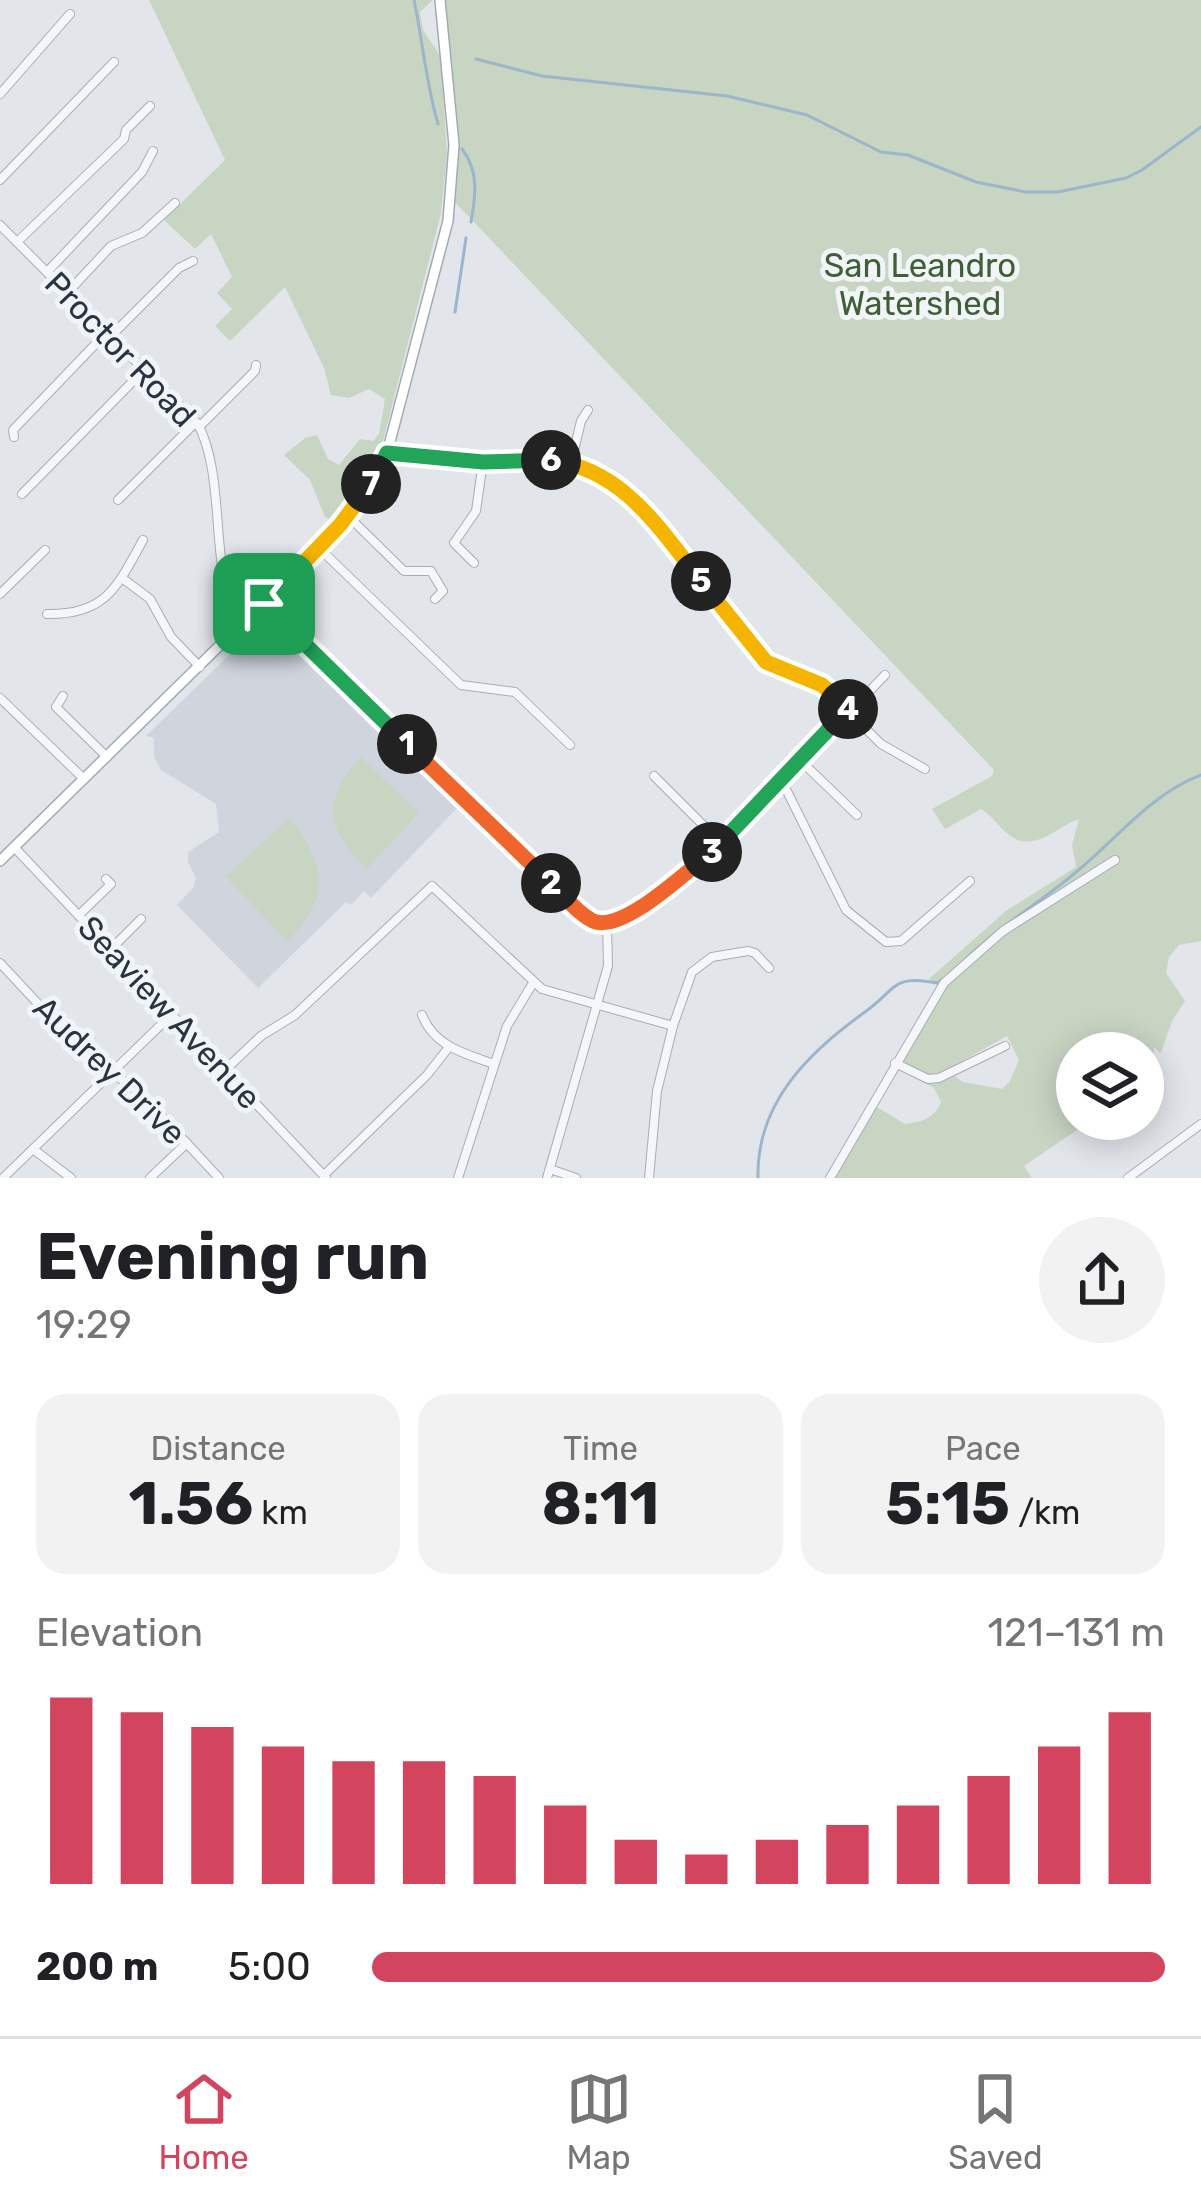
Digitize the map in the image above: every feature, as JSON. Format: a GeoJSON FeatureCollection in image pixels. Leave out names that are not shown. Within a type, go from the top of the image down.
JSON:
{"type":"FeatureCollection","features":[{"type":"Feature","properties":{"kind":"main road"},"geometry":{"type":"LineString","coordinates":[[0,860],[319,548],[348,516],[387,453],[452,199],[454,145],[440,0]]}},
{"type":"Feature","properties":{"kind":"street"},"geometry":{"type":"LineString","coordinates":[[0,94],[70,14]]}},
{"type":"Feature","properties":{"kind":"street"},"geometry":{"type":"LineString","coordinates":[[0,180],[114,62]]}},
{"type":"Feature","properties":{"kind":"street"},"geometry":{"type":"LineString","coordinates":[[17,242],[124,139],[126,130],[150,106]]}},
{"type":"Feature","properties":{"kind":"street"},"geometry":{"type":"LineString","coordinates":[[47,272],[142,172],[153,151]]}},
{"type":"Feature","properties":{"kind":"street"},"geometry":{"type":"LineString","coordinates":[[68,292],[111,246],[142,233],[175,203]]}},
{"type":"Feature","properties":{"kind":"street","name":"Proctor Road"},"geometry":{"type":"LineString","coordinates":[[0,226],[198,424],[210,463],[230,601],[241,627]]}},
{"type":"Feature","properties":{"kind":"street"},"geometry":{"type":"LineString","coordinates":[[14,436],[13,430],[110,333],[179,268],[193,261]]}},
{"type":"Feature","properties":{"kind":"street"},"geometry":{"type":"LineString","coordinates":[[118,500],[256,365]]}},
{"type":"Feature","properties":{"kind":"street"},"geometry":{"type":"LineString","coordinates":[[22,494],[146,368]]}},
{"type":"Feature","properties":{"kind":"street"},"geometry":{"type":"LineString","coordinates":[[571,463],[588,410]]}},
{"type":"Feature","properties":{"kind":"street"},"geometry":{"type":"LineString","coordinates":[[387,453],[483,462],[541,459],[571,463],[608,477],[631,495],[766,662],[822,685],[881,744],[925,769]]}},
{"type":"Feature","properties":{"kind":"street"},"geometry":{"type":"LineString","coordinates":[[454,543],[476,511],[483,462]]}},
{"type":"Feature","properties":{"kind":"street"},"geometry":{"type":"LineString","coordinates":[[348,516],[404,571],[430,571],[443,591],[435,599]]}},
{"type":"Feature","properties":{"kind":"street"},"geometry":{"type":"LineString","coordinates":[[445,534],[474,563]]}},
{"type":"Feature","properties":{"kind":"street"},"geometry":{"type":"LineString","coordinates":[[46,614],[88,609],[107,596],[143,541]]}},
{"type":"Feature","properties":{"kind":"street"},"geometry":{"type":"LineString","coordinates":[[319,548],[461,685],[515,692],[571,745]]}},
{"type":"Feature","properties":{"kind":"street"},"geometry":{"type":"LineString","coordinates":[[0,594],[45,550]]}},
{"type":"Feature","properties":{"kind":"street"},"geometry":{"type":"LineString","coordinates":[[122,578],[150,599],[171,637],[200,667]]}},
{"type":"Feature","properties":{"kind":"street"},"geometry":{"type":"LineString","coordinates":[[264,604],[581,912],[608,924],[630,916],[722,844],[885,675]]}},
{"type":"Feature","properties":{"kind":"street"},"geometry":{"type":"LineString","coordinates":[[63,696],[56,707],[107,757]]}},
{"type":"Feature","properties":{"kind":"street"},"geometry":{"type":"LineString","coordinates":[[0,698],[84,779]]}},
{"type":"Feature","properties":{"kind":"street"},"geometry":{"type":"LineString","coordinates":[[802,761],[856,815]]}},
{"type":"Feature","properties":{"kind":"street"},"geometry":{"type":"LineString","coordinates":[[654,776],[722,844]]}},
{"type":"Feature","properties":{"kind":"street"},"geometry":{"type":"LineString","coordinates":[[782,781],[846,910],[886,942],[901,941],[970,881]]}},
{"type":"Feature","properties":{"kind":"street","name":"Seaview Avenue"},"geometry":{"type":"LineString","coordinates":[[14,847],[325,1177]]}},
{"type":"Feature","properties":{"kind":"street"},"geometry":{"type":"LineString","coordinates":[[830,1178],[935,993],[1003,931],[1115,860]]}},
{"type":"Feature","properties":{"kind":"street"},"geometry":{"type":"LineString","coordinates":[[79,915],[111,884],[106,879]]}},
{"type":"Feature","properties":{"kind":"street"},"geometry":{"type":"LineString","coordinates":[[225,1070],[261,1036],[295,1015],[432,886],[533,983],[553,994],[673,1026]]}},
{"type":"Feature","properties":{"kind":"street"},"geometry":{"type":"LineString","coordinates":[[111,949],[141,919]]}},
{"type":"Feature","properties":{"kind":"street"},"geometry":{"type":"LineString","coordinates":[[576,1178],[548,1174],[609,961],[608,924]]}},
{"type":"Feature","properties":{"kind":"street"},"geometry":{"type":"LineString","coordinates":[[649,1178],[657,1091],[686,984],[701,963],[748,951],[769,968]]}},
{"type":"Feature","properties":{"kind":"street","name":"Audrey Drive"},"geometry":{"type":"LineString","coordinates":[[0,963],[84,1053],[132,1085],[219,1178]]}},
{"type":"Feature","properties":{"kind":"street"},"geometry":{"type":"LineString","coordinates":[[458,1178],[513,1012],[533,983]]}},
{"type":"Feature","properties":{"kind":"street"},"geometry":{"type":"LineString","coordinates":[[3,1178],[171,1015]]}},
{"type":"Feature","properties":{"kind":"street"},"geometry":{"type":"LineString","coordinates":[[422,1015],[449,1046],[494,1064]]}},
{"type":"Feature","properties":{"kind":"street"},"geometry":{"type":"LineString","coordinates":[[325,1177],[427,1076],[449,1046]]}},
{"type":"Feature","properties":{"kind":"street"},"geometry":{"type":"LineString","coordinates":[[896,1063],[932,1079],[1005,1046]]}},
{"type":"Feature","properties":{"kind":"street"},"geometry":{"type":"LineString","coordinates":[[1128,1178],[1201,1124]]}},
{"type":"Feature","properties":{"kind":"street"},"geometry":{"type":"LineString","coordinates":[[150,1178],[187,1143]]}},
{"type":"Feature","properties":{"kind":"street"},"geometry":{"type":"LineString","coordinates":[[33,1149],[71,1178]]}},
{"type":"Feature","properties":{"kind":"shaded area"},"geometry":{"type":"Polygon","coordinates":[[[261,624],[270,624],[459,806],[371,898],[364,891],[351,905],[346,902],[258,988],[177,905],[196,878],[188,852],[219,832],[216,804],[161,770],[154,757],[154,738],[146,736],[261,624]]]}},
{"type":"Feature","properties":{"kind":"green space"},"geometry":{"type":"Polygon","coordinates":[[[149,0],[433,0],[420,12],[423,30],[441,57],[447,155],[441,213],[383,441],[352,500],[334,521],[325,517],[310,480],[284,455],[305,438],[317,435],[328,459],[339,465],[360,439],[373,441],[379,434],[385,399],[369,389],[349,398],[331,395],[324,368],[285,287],[230,341],[215,326],[232,309],[217,293],[232,277],[211,234],[195,249],[164,220],[225,160],[149,0]]]}},
{"type":"Feature","properties":{"kind":"green space","name":"San Leandro Watershed"},"geometry":{"type":"Polygon","coordinates":[[[440,0],[1201,0],[1201,941],[1179,945],[1169,957],[1166,973],[1185,1001],[1164,1044],[1164,1032],[1056,1032],[1056,1140],[1062,1140],[1024,1166],[1032,1178],[834,1178],[875,1106],[905,1124],[935,1112],[941,1102],[934,1088],[896,1068],[943,990],[929,979],[1007,910],[1076,867],[1072,845],[1079,819],[1030,842],[1012,837],[981,809],[945,829],[932,809],[992,776],[994,770],[452,199],[454,145],[440,0]],[[1007,1036],[946,1070],[963,1082],[1002,1089],[1019,1060],[1007,1036]]]}},
{"type":"Feature","properties":{"kind":"green space"},"geometry":{"type":"Polygon","coordinates":[[[361,757],[419,813],[367,869],[343,841],[333,814],[339,787],[361,757]]]}},
{"type":"Feature","properties":{"kind":"green space"},"geometry":{"type":"Polygon","coordinates":[[[290,818],[312,852],[319,881],[312,909],[288,942],[225,876],[290,818]]]}},
{"type":"Feature","properties":{"kind":"waterway"},"geometry":{"type":"LineString","coordinates":[[414,0],[438,124]]}},
{"type":"Feature","properties":{"kind":"waterway"},"geometry":{"type":"LineString","coordinates":[[476,59],[542,76],[727,96],[807,115],[881,152],[908,155],[976,182],[1026,192],[1058,192],[1126,178],[1201,127]]}},
{"type":"Feature","properties":{"kind":"waterway"},"geometry":{"type":"LineString","coordinates":[[462,149],[475,184],[471,222]]}},
{"type":"Feature","properties":{"kind":"waterway"},"geometry":{"type":"LineString","coordinates":[[455,312],[466,238]]}},
{"type":"Feature","properties":{"kind":"waterway"},"geometry":{"type":"LineString","coordinates":[[964,961],[1075,873],[1149,806],[1201,775]]}},
{"type":"Feature","properties":{"kind":"waterway"},"geometry":{"type":"LineString","coordinates":[[758,1178],[766,1126],[776,1103],[806,1062],[896,985],[943,979]]}},
{"type":"Feature","properties":{"kind":"route"},"geometry":{"type":"LineString","coordinates":[[387,453],[483,462],[541,459],[571,463],[608,477],[631,495],[766,662],[822,685],[850,710],[718,847],[630,916],[601,923],[581,912],[264,604],[358,503],[387,453]]}}]}
